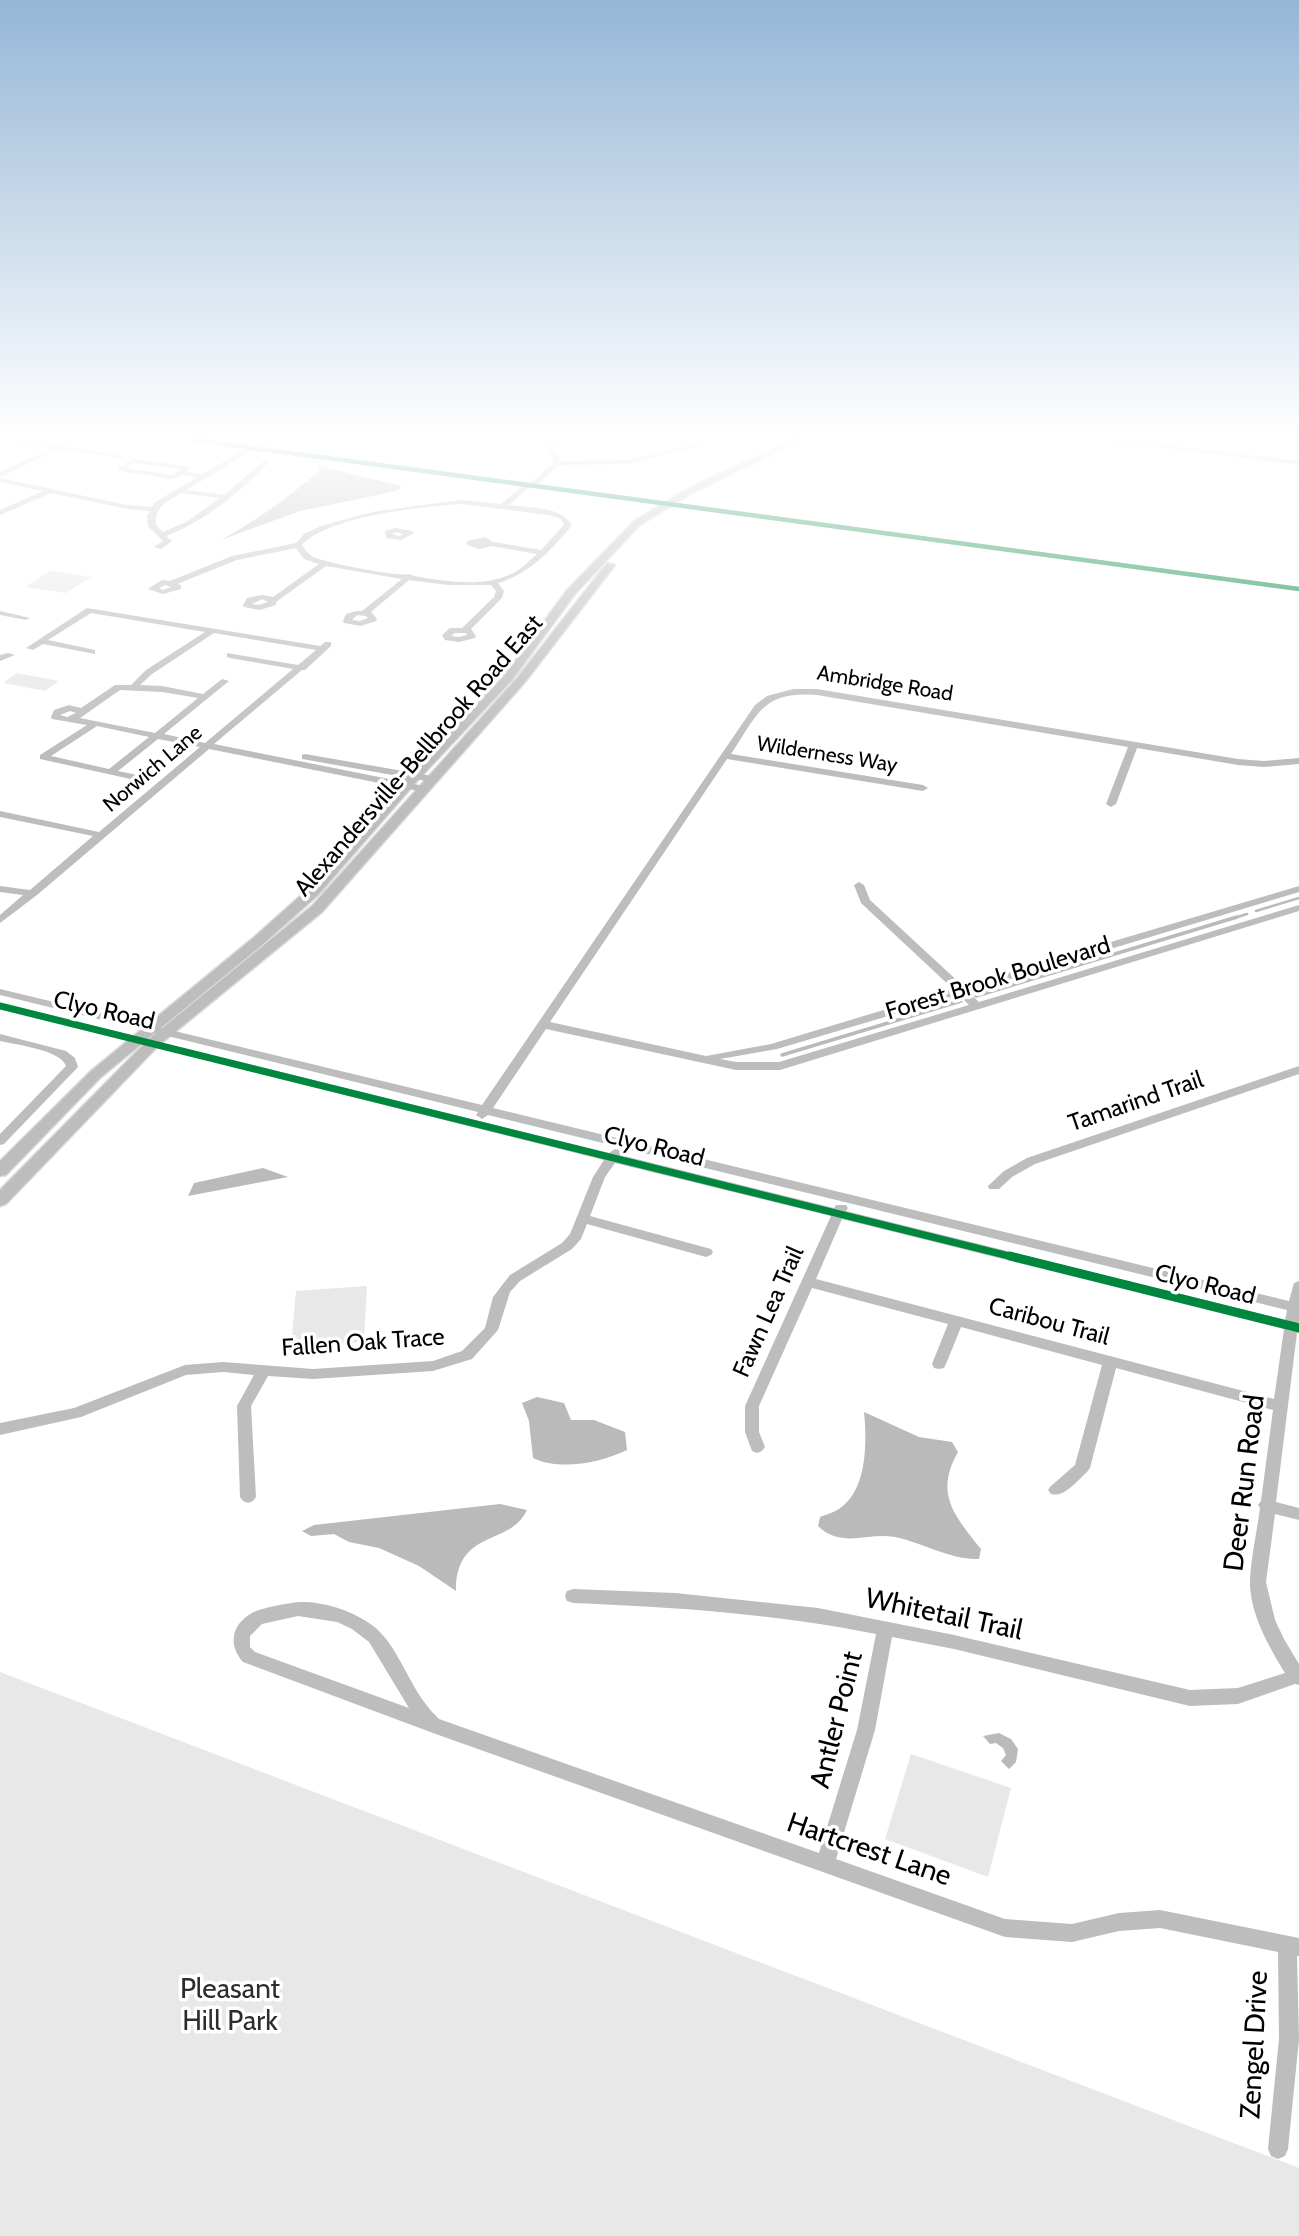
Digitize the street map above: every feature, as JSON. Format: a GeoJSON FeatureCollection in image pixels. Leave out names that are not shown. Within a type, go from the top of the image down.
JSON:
{"type":"FeatureCollection","features":[{"type":"Feature","properties":{"kind":"main road","name":"Alexandersville-Bellbrook Road East"},"geometry":{"type":"LineString","coordinates":[[0,1200],[154,1042],[317,909],[428,784],[514,679],[566,610],[627,544]]}},
{"type":"Feature","properties":{"kind":"main road","name":"Alexandersville-Bellbrook Road East"},"geometry":{"type":"LineString","coordinates":[[0,1171],[96,1074],[150,1027],[257,942],[313,892],[411,781],[514,679]]}},
{"type":"Feature","properties":{"kind":"street"},"geometry":{"type":"LineString","coordinates":[[158,547],[162,544]]}},
{"type":"Feature","properties":{"kind":"street"},"geometry":{"type":"LineString","coordinates":[[493,544],[540,552]]}},
{"type":"Feature","properties":{"kind":"street"},"geometry":{"type":"LineString","coordinates":[[173,583],[234,558],[298,545],[307,557],[325,563],[463,584],[494,583],[519,573],[548,544]]}},
{"type":"Feature","properties":{"kind":"street"},"geometry":{"type":"LineString","coordinates":[[972,544],[1299,589]]}},
{"type":"Feature","properties":{"kind":"street"},"geometry":{"type":"LineString","coordinates":[[273,601],[325,563]]}},
{"type":"Feature","properties":{"kind":"street"},"geometry":{"type":"LineString","coordinates":[[365,613],[410,576]]}},
{"type":"Feature","properties":{"kind":"street"},"geometry":{"type":"LineString","coordinates":[[465,630],[498,598],[500,591],[494,583]]}},
{"type":"Feature","properties":{"kind":"street"},"geometry":{"type":"LineString","coordinates":[[30,648],[90,610],[213,630]]}},
{"type":"Feature","properties":{"kind":"street"},"geometry":{"type":"LineString","coordinates":[[0,613],[26,618]]}},
{"type":"Feature","properties":{"kind":"street"},"geometry":{"type":"LineString","coordinates":[[134,687],[149,672],[213,630]]}},
{"type":"Feature","properties":{"kind":"street","name":"Norwich Lane"},"geometry":{"type":"LineString","coordinates":[[0,920],[326,647],[213,630]]}},
{"type":"Feature","properties":{"kind":"street"},"geometry":{"type":"LineString","coordinates":[[42,641],[92,652]]}},
{"type":"Feature","properties":{"kind":"street"},"geometry":{"type":"LineString","coordinates":[[0,658],[10,655]]}},
{"type":"Feature","properties":{"kind":"street"},"geometry":{"type":"LineString","coordinates":[[229,655],[302,668]]}},
{"type":"Feature","properties":{"kind":"street"},"geometry":{"type":"LineString","coordinates":[[111,772],[225,681]]}},
{"type":"Feature","properties":{"kind":"street"},"geometry":{"type":"LineString","coordinates":[[78,715],[115,688],[134,687],[205,697]]}},
{"type":"Feature","properties":{"kind":"street","name":"Ambridge Road"},"geometry":{"type":"LineString","coordinates":[[476,1124],[546,1025],[761,703],[772,696],[798,691],[870,700],[1251,764],[1299,761]]}},
{"type":"Feature","properties":{"kind":"street"},"geometry":{"type":"LineString","coordinates":[[78,715],[210,744],[428,784]]}},
{"type":"Feature","properties":{"kind":"street"},"geometry":{"type":"LineString","coordinates":[[78,715],[92,725],[160,733]]}},
{"type":"Feature","properties":{"kind":"street"},"geometry":{"type":"LineString","coordinates":[[102,719],[43,757],[144,779]]}},
{"type":"Feature","properties":{"kind":"street"},"geometry":{"type":"LineString","coordinates":[[1111,804],[1134,744]]}},
{"type":"Feature","properties":{"kind":"street","name":"Wilderness Way"},"geometry":{"type":"LineString","coordinates":[[726,756],[923,788]]}},
{"type":"Feature","properties":{"kind":"street"},"geometry":{"type":"LineString","coordinates":[[0,814],[101,835]]}},
{"type":"Feature","properties":{"kind":"street"},"geometry":{"type":"LineString","coordinates":[[859,885],[864,901],[978,1007]]}},
{"type":"Feature","properties":{"kind":"street"},"geometry":{"type":"LineString","coordinates":[[0,889],[33,893]]}},
{"type":"Feature","properties":{"kind":"street","name":"Forest Brook Boulevard"},"geometry":{"type":"LineString","coordinates":[[707,1058],[773,1047],[1299,889]]}},
{"type":"Feature","properties":{"kind":"street","name":"Forest Brook Boulevard"},"geometry":{"type":"LineString","coordinates":[[546,1025],[744,1067],[780,1066],[1299,908]]}},
{"type":"Feature","properties":{"kind":"street","name":"Clyo Road"},"geometry":{"type":"LineString","coordinates":[[0,992],[486,1110],[839,1213],[1295,1327]]}},
{"type":"Feature","properties":{"kind":"street","name":"Clyo Road"},"geometry":{"type":"LineString","coordinates":[[0,1006],[154,1042],[476,1124],[617,1150],[845,1198],[1297,1308]]}},
{"type":"Feature","properties":{"kind":"street"},"geometry":{"type":"LineString","coordinates":[[0,1037],[62,1053],[71,1060],[72,1067],[0,1141]]}},
{"type":"Feature","properties":{"kind":"street","name":"Tamarind Trail"},"geometry":{"type":"LineString","coordinates":[[994,1186],[1008,1174],[1031,1161],[1299,1070]]}},
{"type":"Feature","properties":{"kind":"street","name":"Fallen Oak Trace"},"geometry":{"type":"LineString","coordinates":[[0,1429],[76,1413],[185,1370],[223,1367],[313,1374],[426,1366],[467,1355],[491,1330],[500,1297],[515,1278],[567,1246],[584,1219],[599,1177],[617,1150]]}},
{"type":"Feature","properties":{"kind":"street","name":"Fawn Lea Trail"},"geometry":{"type":"LineString","coordinates":[[757,1447],[752,1432],[752,1406],[845,1198]]}},
{"type":"Feature","properties":{"kind":"street"},"geometry":{"type":"LineString","coordinates":[[584,1219],[706,1252]]}},
{"type":"Feature","properties":{"kind":"street","name":"Caribou Trail"},"geometry":{"type":"LineString","coordinates":[[807,1282],[1280,1406]]}},
{"type":"Feature","properties":{"kind":"street","name":"Deer Run Road"},"geometry":{"type":"LineString","coordinates":[[1298,1677],[1278,1646],[1259,1596],[1258,1562],[1299,1286]]}},
{"type":"Feature","properties":{"kind":"street"},"geometry":{"type":"LineString","coordinates":[[939,1364],[956,1322]]}},
{"type":"Feature","properties":{"kind":"street"},"geometry":{"type":"LineString","coordinates":[[1056,1490],[1082,1468],[1110,1362]]}},
{"type":"Feature","properties":{"kind":"street"},"geometry":{"type":"LineString","coordinates":[[248,1497],[244,1406],[263,1372]]}},
{"type":"Feature","properties":{"kind":"street"},"geometry":{"type":"LineString","coordinates":[[1266,1505],[1299,1514]]}},
{"type":"Feature","properties":{"kind":"street","name":"Whitetail Trail"},"geometry":{"type":"LineString","coordinates":[[573,1595],[743,1606],[886,1627],[1191,1698],[1238,1696],[1298,1677]]}},
{"type":"Feature","properties":{"kind":"street","name":"Hartcrest Lane"},"geometry":{"type":"LineString","coordinates":[[433,1725],[418,1708],[375,1637],[353,1621],[337,1614],[298,1609],[257,1618],[242,1633],[242,1649],[249,1657],[433,1725],[1017,1930],[1072,1933],[1119,1922],[1160,1919],[1293,1946]]}},
{"type":"Feature","properties":{"kind":"street","name":"Antler Point"},"geometry":{"type":"LineString","coordinates":[[825,1864],[866,1730],[886,1627]]}},
{"type":"Feature","properties":{"kind":"street","name":"Zengel Drive"},"geometry":{"type":"LineString","coordinates":[[1278,2149],[1289,2039],[1293,1946]]}},
{"type":"Feature","properties":{"kind":"green space"},"geometry":{"type":"Polygon","coordinates":[[[50,571],[91,577],[66,593],[25,587],[50,571]]]}},
{"type":"Feature","properties":{"kind":"green space"},"geometry":{"type":"Polygon","coordinates":[[[17,673],[59,681],[45,691],[3,683],[17,673]]]}},
{"type":"Feature","properties":{"kind":"green space"},"geometry":{"type":"Polygon","coordinates":[[[367,1286],[364,1342],[291,1347],[296,1291],[367,1286]]]}},
{"type":"Feature","properties":{"kind":"green space","name":"Pleasant Hill Park"},"geometry":{"type":"Polygon","coordinates":[[[0,1672],[1299,2168],[1299,2236],[0,2236],[0,1672]]]}},
{"type":"Feature","properties":{"kind":"green space"},"geometry":{"type":"Polygon","coordinates":[[[911,1754],[1011,1788],[988,1877],[885,1839],[911,1754]]]}},
{"type":"Feature","properties":{"kind":"shaded area"},"geometry":{"type":"Polygon","coordinates":[[[263,1168],[288,1177],[188,1196],[194,1183],[263,1168]]]}},
{"type":"Feature","properties":{"kind":"shaded area"},"geometry":{"type":"Polygon","coordinates":[[[537,1397],[564,1403],[571,1420],[594,1420],[625,1432],[627,1450],[605,1459],[580,1464],[555,1464],[533,1458],[529,1421],[522,1403],[537,1397]]]}},
{"type":"Feature","properties":{"kind":"shaded area"},"geometry":{"type":"Polygon","coordinates":[[[864,1412],[919,1437],[952,1442],[958,1452],[951,1467],[948,1492],[956,1515],[981,1549],[979,1559],[958,1557],[895,1537],[836,1537],[818,1526],[820,1517],[842,1507],[857,1486],[864,1462],[864,1412]]]}},
{"type":"Feature","properties":{"kind":"shaded area"},"geometry":{"type":"Polygon","coordinates":[[[500,1504],[527,1510],[519,1522],[474,1547],[465,1557],[458,1571],[456,1591],[419,1566],[379,1548],[349,1542],[334,1534],[311,1536],[302,1531],[314,1525],[500,1504]]]}},
{"type":"Feature","properties":{"kind":"shaded area"},"geometry":{"type":"Polygon","coordinates":[[[999,1733],[1011,1739],[1018,1749],[1016,1762],[1009,1769],[1001,1761],[1006,1755],[1003,1748],[996,1743],[990,1744],[983,1736],[999,1733]]]}},
{"type":"Feature","properties":{"kind":"waterway"},"geometry":{"type":"LineString","coordinates":[[1256,911],[1299,898]]}},
{"type":"Feature","properties":{"kind":"waterway"},"geometry":{"type":"LineString","coordinates":[[1231,919],[1247,914]]}},
{"type":"Feature","properties":{"kind":"waterway"},"geometry":{"type":"LineString","coordinates":[[976,996],[1237,917]]}},
{"type":"Feature","properties":{"kind":"waterway"},"geometry":{"type":"LineString","coordinates":[[782,1055],[961,1001]]}},
{"type":"Feature","properties":{"kind":"cycle path"},"geometry":{"type":"LineString","coordinates":[[968,544],[1299,589]]}},
{"type":"Feature","properties":{"kind":"cycle path"},"geometry":{"type":"LineString","coordinates":[[0,1006],[1299,1328]]}}]}
